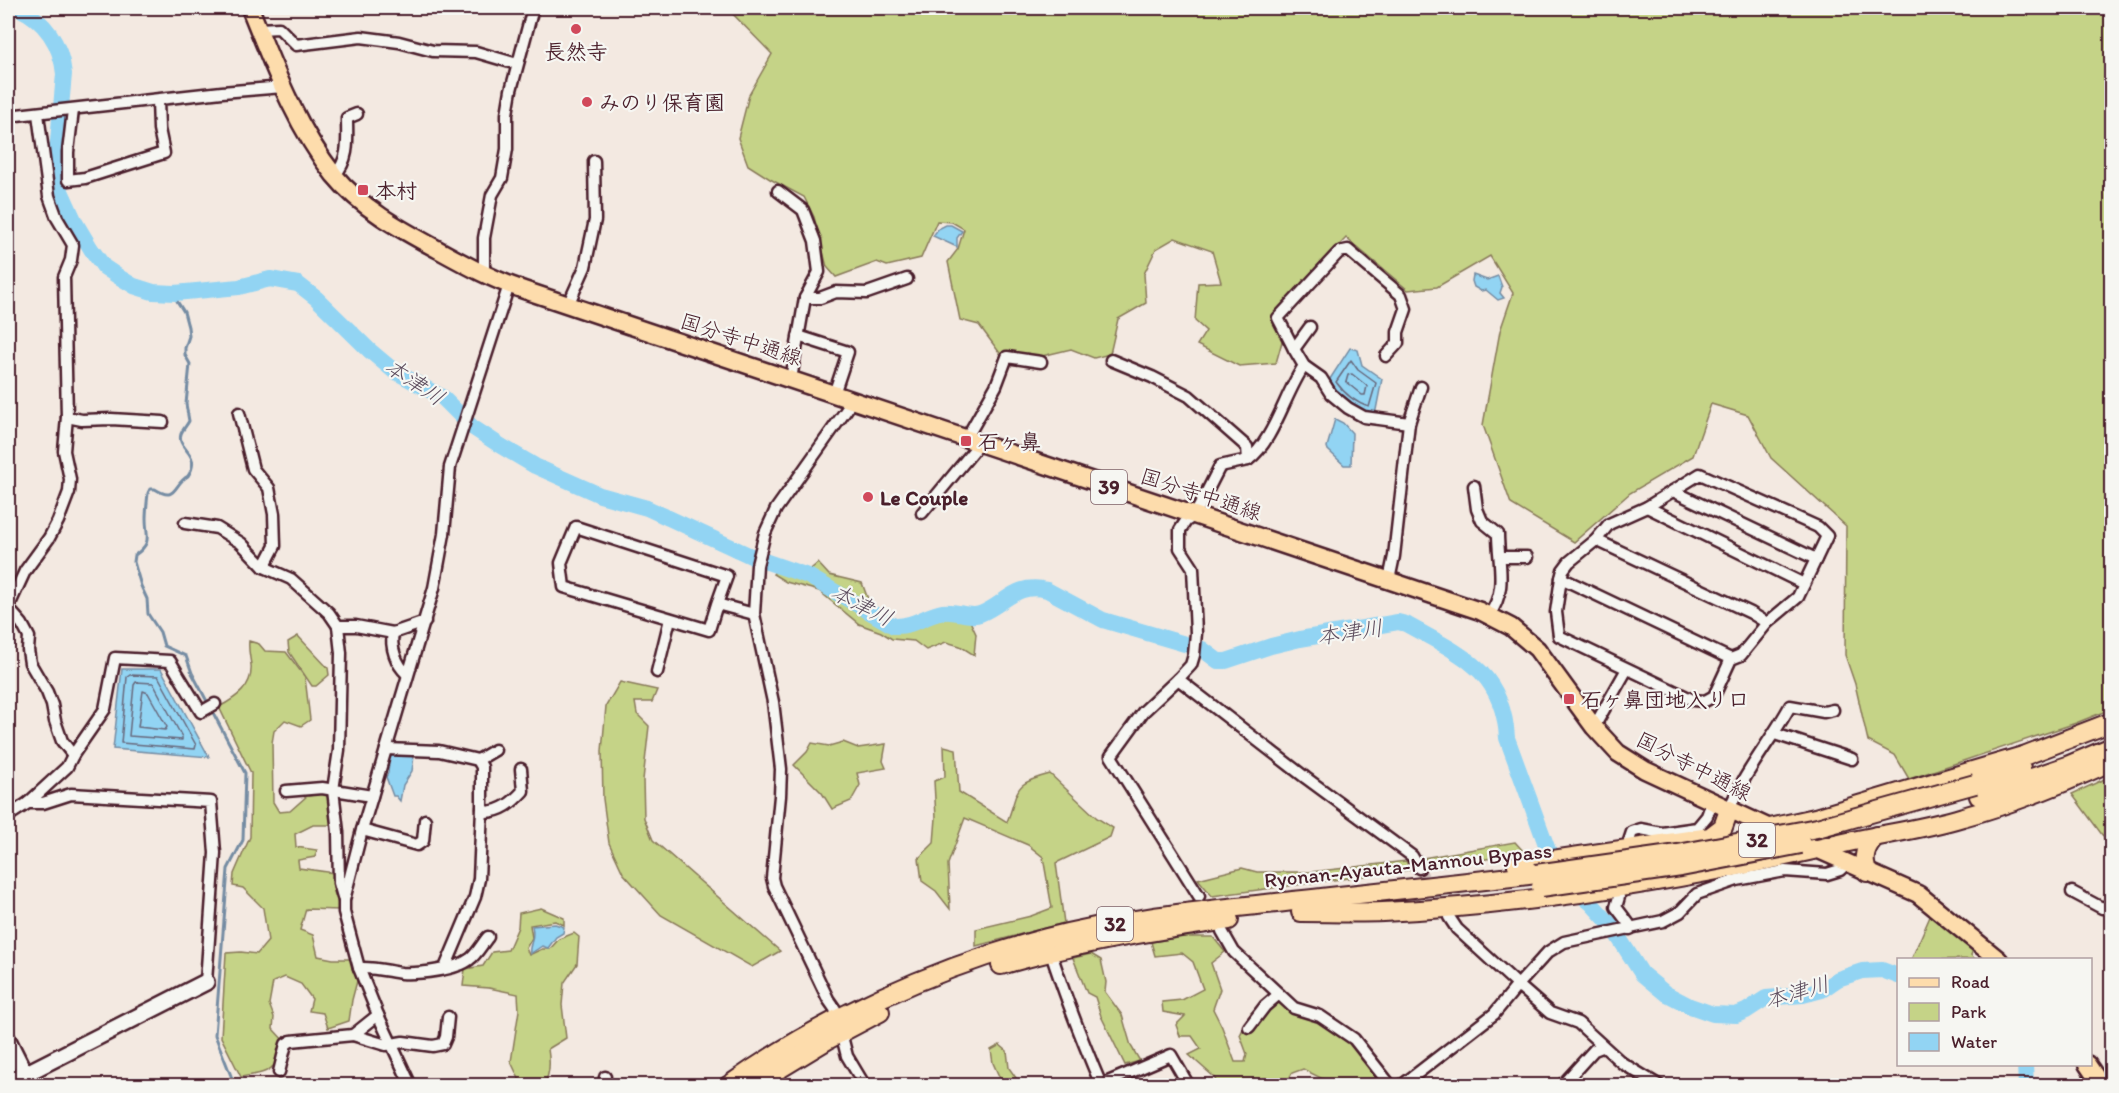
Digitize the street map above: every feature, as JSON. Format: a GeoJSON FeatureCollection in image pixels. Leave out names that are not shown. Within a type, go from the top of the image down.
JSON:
{"type":"FeatureCollection","features":[{"type":"Feature","properties":{"kind":"highway"},"geometry":{"type":"LineString","coordinates":[[1539,880],[1589,856],[1769,828],[1864,804],[2026,754],[2112,722]]}},
{"type":"Feature","properties":{"kind":"highway","name":"Ryonan-Ayauta-Mannou Bypass"},"geometry":{"type":"LineString","coordinates":[[1977,790],[2112,733]]}},
{"type":"Feature","properties":{"kind":"highway","name":"Ryonan-Ayauta-Mannou Bypass"},"geometry":{"type":"LineString","coordinates":[[728,1086],[838,1026],[1048,944],[1300,906],[1539,880],[1635,874],[1763,852],[1823,840],[1977,790],[2067,766],[2112,747]]}},
{"type":"Feature","properties":{"kind":"highway"},"geometry":{"type":"LineString","coordinates":[[1300,906],[1539,880],[1612,893],[1961,818],[2007,804],[2075,778],[2112,760]]}},
{"type":"Feature","properties":{"kind":"highway"},"geometry":{"type":"LineString","coordinates":[[1700,840],[1720,831],[1729,810]]}},
{"type":"Feature","properties":{"kind":"highway"},"geometry":{"type":"LineString","coordinates":[[1867,872],[1864,853],[1876,836]]}},
{"type":"Feature","properties":{"kind":"highway","name":"Ryonan-Ayauta-Mannou Bypass"},"geometry":{"type":"LineString","coordinates":[[751,1086],[838,1026]]}},
{"type":"Feature","properties":{"kind":"main road","name":"国分寺中通線"},"geometry":{"type":"LineString","coordinates":[[250,8],[283,87],[303,127],[335,175],[374,212],[410,234],[509,285],[1489,615],[1511,627],[1536,649],[1606,742],[1631,762],[1729,810],[1918,894],[1998,958]]}},
{"type":"Feature","properties":{"kind":"main road"},"geometry":{"type":"LineString","coordinates":[[2088,1066],[2102,1086]]}},
{"type":"Feature","properties":{"kind":"street"},"geometry":{"type":"LineString","coordinates":[[484,274],[484,238],[492,195],[502,178],[507,149],[507,114],[517,64],[533,8]]}},
{"type":"Feature","properties":{"kind":"street"},"geometry":{"type":"LineString","coordinates":[[259,29],[279,28],[296,45],[361,37],[399,42],[433,51],[476,52],[517,64]]}},
{"type":"Feature","properties":{"kind":"street"},"geometry":{"type":"LineString","coordinates":[[8,116],[283,87]]}},
{"type":"Feature","properties":{"kind":"street"},"geometry":{"type":"LineString","coordinates":[[70,110],[68,180],[85,178],[164,153],[159,129],[158,100]]}},
{"type":"Feature","properties":{"kind":"street"},"geometry":{"type":"LineString","coordinates":[[38,114],[49,196],[57,218],[73,245],[72,260],[64,277],[67,417],[64,451],[70,480],[69,492],[58,521],[25,572],[8,608],[22,624],[29,637],[30,663],[50,698],[62,741],[73,755]]}},
{"type":"Feature","properties":{"kind":"street"},"geometry":{"type":"LineString","coordinates":[[335,175],[342,167],[347,154],[347,117],[357,114]]}},
{"type":"Feature","properties":{"kind":"street"},"geometry":{"type":"LineString","coordinates":[[568,305],[585,267],[595,220],[594,161]]}},
{"type":"Feature","properties":{"kind":"street"},"geometry":{"type":"LineString","coordinates":[[778,191],[803,210],[814,241],[819,272],[805,298],[791,379]]}},
{"type":"Feature","properties":{"kind":"street"},"geometry":{"type":"LineString","coordinates":[[1386,356],[1398,343],[1398,332],[1406,309],[1401,295],[1348,250],[1339,252],[1278,318],[1304,366],[1321,378],[1331,394],[1348,408],[1364,417],[1409,423]]}},
{"type":"Feature","properties":{"kind":"street"},"geometry":{"type":"LineString","coordinates":[[805,298],[820,298],[836,292],[867,293],[907,279]]}},
{"type":"Feature","properties":{"kind":"street"},"geometry":{"type":"LineString","coordinates":[[411,1086],[359,968],[344,912],[344,900],[407,674],[434,588],[444,534],[450,467],[509,285]]}},
{"type":"Feature","properties":{"kind":"street"},"geometry":{"type":"LineString","coordinates":[[1294,349],[1310,327]]}},
{"type":"Feature","properties":{"kind":"street"},"geometry":{"type":"LineString","coordinates":[[798,336],[848,352],[834,394]]}},
{"type":"Feature","properties":{"kind":"street"},"geometry":{"type":"LineString","coordinates":[[922,513],[973,441],[1007,357],[1041,362]]}},
{"type":"Feature","properties":{"kind":"street"},"geometry":{"type":"LineString","coordinates":[[1111,360],[1189,396],[1247,447],[1248,460]]}},
{"type":"Feature","properties":{"kind":"street"},"geometry":{"type":"LineString","coordinates":[[1198,896],[1111,756],[1143,711],[1191,665],[1194,656],[1196,633],[1193,568],[1180,548],[1180,530],[1186,521],[1195,515],[1220,466],[1248,460],[1261,447],[1295,379],[1304,366]]}},
{"type":"Feature","properties":{"kind":"street"},"geometry":{"type":"LineString","coordinates":[[1389,580],[1394,556],[1409,423],[1421,387]]}},
{"type":"Feature","properties":{"kind":"street"},"geometry":{"type":"LineString","coordinates":[[851,399],[847,409],[776,509],[759,552],[753,614],[773,702],[781,769],[780,807],[772,878],[835,1010],[847,1056],[865,1086]]}},
{"type":"Feature","properties":{"kind":"street"},"geometry":{"type":"LineString","coordinates":[[239,413],[253,469],[269,488],[274,514],[275,546],[264,567]]}},
{"type":"Feature","properties":{"kind":"street"},"geometry":{"type":"LineString","coordinates":[[67,417],[82,420],[163,422]]}},
{"type":"Feature","properties":{"kind":"street"},"geometry":{"type":"LineString","coordinates":[[1700,474],[1818,527],[1827,536],[1798,597],[1767,623],[1740,655],[1731,660],[1714,696],[1704,700],[1693,700],[1559,636],[1556,612],[1563,570],[1569,562],[1596,540],[1609,524],[1647,507],[1673,491],[1700,474]]}},
{"type":"Feature","properties":{"kind":"street"},"geometry":{"type":"LineString","coordinates":[[1474,486],[1477,508],[1482,521],[1498,534],[1501,557],[1502,585],[1496,605],[1489,615]]}},
{"type":"Feature","properties":{"kind":"street"},"geometry":{"type":"LineString","coordinates":[[1673,491],[1816,559]]}},
{"type":"Feature","properties":{"kind":"street"},"geometry":{"type":"LineString","coordinates":[[1647,507],[1804,584]]}},
{"type":"Feature","properties":{"kind":"street"},"geometry":{"type":"LineString","coordinates":[[185,523],[218,528],[240,543],[264,567],[291,579],[329,613],[338,626],[341,653],[339,750],[333,790],[338,832],[339,883],[344,900]]}},
{"type":"Feature","properties":{"kind":"street"},"geometry":{"type":"LineString","coordinates":[[576,527],[727,576],[717,604],[709,630],[564,587],[561,562],[576,527]]}},
{"type":"Feature","properties":{"kind":"street"},"geometry":{"type":"LineString","coordinates":[[1596,540],[1767,623]]}},
{"type":"Feature","properties":{"kind":"street"},"geometry":{"type":"LineString","coordinates":[[1501,557],[1527,557]]}},
{"type":"Feature","properties":{"kind":"street"},"geometry":{"type":"LineString","coordinates":[[1561,578],[1731,660]]}},
{"type":"Feature","properties":{"kind":"street"},"geometry":{"type":"LineString","coordinates":[[717,604],[753,614]]}},
{"type":"Feature","properties":{"kind":"street"},"geometry":{"type":"LineString","coordinates":[[657,672],[670,619]]}},
{"type":"Feature","properties":{"kind":"street"},"geometry":{"type":"LineString","coordinates":[[338,626],[356,626],[393,633],[425,621]]}},
{"type":"Feature","properties":{"kind":"street"},"geometry":{"type":"LineString","coordinates":[[393,633],[391,643],[400,668],[407,674]]}},
{"type":"Feature","properties":{"kind":"street"},"geometry":{"type":"LineString","coordinates":[[8,816],[28,803],[67,767],[105,709],[116,658],[170,661],[201,712],[210,706]]}},
{"type":"Feature","properties":{"kind":"street"},"geometry":{"type":"LineString","coordinates":[[1594,727],[1627,669]]}},
{"type":"Feature","properties":{"kind":"street"},"geometry":{"type":"LineString","coordinates":[[1178,679],[1412,856],[1419,868]]}},
{"type":"Feature","properties":{"kind":"street"},"geometry":{"type":"LineString","coordinates":[[1729,810],[1742,781],[1775,734],[1790,706],[1824,712],[1833,710]]}},
{"type":"Feature","properties":{"kind":"street"},"geometry":{"type":"LineString","coordinates":[[1775,734],[1852,759]]}},
{"type":"Feature","properties":{"kind":"street"},"geometry":{"type":"LineString","coordinates":[[386,749],[439,752],[478,760],[495,750]]}},
{"type":"Feature","properties":{"kind":"street"},"geometry":{"type":"LineString","coordinates":[[445,968],[475,897],[479,879],[482,767],[478,760]]}},
{"type":"Feature","properties":{"kind":"street"},"geometry":{"type":"LineString","coordinates":[[482,807],[486,812],[496,811],[512,803],[523,791],[521,769]]}},
{"type":"Feature","properties":{"kind":"street"},"geometry":{"type":"LineString","coordinates":[[285,790],[322,788],[372,796]]}},
{"type":"Feature","properties":{"kind":"street"},"geometry":{"type":"LineString","coordinates":[[8,1082],[28,1080],[206,982],[215,853],[211,802],[72,794],[44,803],[28,803]]}},
{"type":"Feature","properties":{"kind":"street"},"geometry":{"type":"LineString","coordinates":[[1629,841],[1632,832],[1641,829],[1662,833],[1697,828],[1707,816],[1712,802]]}},
{"type":"Feature","properties":{"kind":"street"},"geometry":{"type":"LineString","coordinates":[[362,830],[417,845],[423,842],[425,820]]}},
{"type":"Feature","properties":{"kind":"street"},"geometry":{"type":"LineString","coordinates":[[1401,1086],[1494,1014],[1548,952],[1564,942],[1663,921],[1680,912],[1697,894],[1737,880],[1785,871],[1827,874],[1840,870],[1847,863]]}},
{"type":"Feature","properties":{"kind":"street"},"geometry":{"type":"LineString","coordinates":[[338,867],[351,869]]}},
{"type":"Feature","properties":{"kind":"street"},"geometry":{"type":"LineString","coordinates":[[2072,892],[2102,908],[2112,904]]}},
{"type":"Feature","properties":{"kind":"street"},"geometry":{"type":"LineString","coordinates":[[1612,893],[1616,907],[1629,924],[1627,929]]}},
{"type":"Feature","properties":{"kind":"street"},"geometry":{"type":"LineString","coordinates":[[1449,917],[1457,929],[1550,1013],[1578,1023],[1622,1063],[1660,1086]]}},
{"type":"Feature","properties":{"kind":"street"},"geometry":{"type":"LineString","coordinates":[[1222,932],[1234,952],[1294,1008],[1320,1016],[1354,1039],[1391,1086]]}},
{"type":"Feature","properties":{"kind":"street"},"geometry":{"type":"LineString","coordinates":[[359,968],[374,967],[401,973],[417,973],[460,966],[472,958],[488,937]]}},
{"type":"Feature","properties":{"kind":"street"},"geometry":{"type":"LineString","coordinates":[[1048,944],[1069,1001],[1073,1020],[1101,1085],[1171,1055],[1189,1086]]}},
{"type":"Feature","properties":{"kind":"street"},"geometry":{"type":"LineString","coordinates":[[1249,1027],[1265,1006],[1279,994]]}},
{"type":"Feature","properties":{"kind":"street"},"geometry":{"type":"LineString","coordinates":[[353,1035],[378,1015]]}},
{"type":"Feature","properties":{"kind":"street"},"geometry":{"type":"LineString","coordinates":[[279,1072],[286,1044],[291,1041],[353,1035],[386,1045],[403,1042],[433,1046],[443,1044],[448,1017]]}},
{"type":"Feature","properties":{"kind":"street"},"geometry":{"type":"LineString","coordinates":[[8,1040],[28,1080]]}},
{"type":"Feature","properties":{"kind":"street"},"geometry":{"type":"LineString","coordinates":[[1564,1083],[1594,1050],[1602,1047]]}},
{"type":"Feature","properties":{"kind":"green space"},"geometry":{"type":"Polygon","coordinates":[[[730,8],[2111,8],[2111,709],[1909,779],[1895,755],[1868,741],[1855,684],[1845,655],[1846,526],[1771,458],[1748,415],[1711,404],[1693,456],[1630,493],[1574,542],[1511,504],[1483,425],[1500,331],[1513,293],[1490,256],[1437,287],[1408,290],[1346,238],[1274,313],[1283,338],[1276,363],[1239,366],[1197,345],[1206,331],[1195,321],[1198,283],[1221,282],[1212,251],[1175,238],[1156,249],[1144,274],[1146,303],[1118,319],[1110,354],[1094,358],[1071,349],[1042,356],[1002,356],[979,325],[960,320],[948,262],[958,249],[964,229],[952,222],[937,221],[921,258],[887,266],[877,262],[836,277],[827,267],[814,217],[804,197],[748,165],[738,138],[749,95],[772,54],[729,10],[730,8]]]}},
{"type":"Feature","properties":{"kind":"green space"},"geometry":{"type":"Polygon","coordinates":[[[818,563],[829,575],[862,583],[876,621],[887,626],[910,627],[944,615],[969,619],[976,634],[974,655],[960,646],[946,642],[926,650],[914,641],[892,639],[881,632],[859,624],[819,591],[786,582],[773,574],[779,567],[801,577],[818,563]]]}},
{"type":"Feature","properties":{"kind":"green space"},"geometry":{"type":"Polygon","coordinates":[[[298,636],[328,668],[329,675],[316,686],[312,686],[289,652],[288,642],[298,636]]]}},
{"type":"Feature","properties":{"kind":"green space"},"geometry":{"type":"Polygon","coordinates":[[[249,641],[259,644],[265,651],[286,652],[305,677],[310,720],[301,726],[285,720],[274,731],[272,743],[273,802],[279,812],[290,811],[307,796],[329,793],[332,825],[313,825],[295,834],[296,847],[317,850],[315,857],[298,860],[299,868],[334,873],[333,889],[340,910],[306,909],[300,930],[313,935],[318,956],[351,959],[357,981],[349,1021],[328,1028],[323,1013],[309,1011],[312,999],[301,984],[285,977],[273,982],[269,1004],[274,1017],[273,1029],[284,1041],[281,1051],[271,1068],[241,1077],[221,1037],[226,953],[257,954],[268,941],[263,908],[243,888],[233,886],[234,874],[250,837],[251,773],[219,707],[237,696],[249,680],[251,665],[249,641]]]}},
{"type":"Feature","properties":{"kind":"green space"},"geometry":{"type":"Polygon","coordinates":[[[620,682],[657,690],[652,702],[635,702],[637,714],[649,726],[643,780],[644,818],[653,840],[780,951],[752,967],[661,915],[623,873],[609,843],[603,799],[602,751],[606,706],[620,682]]]}},
{"type":"Feature","properties":{"kind":"green space"},"geometry":{"type":"Polygon","coordinates":[[[843,742],[858,748],[886,744],[883,761],[886,768],[857,773],[860,785],[851,801],[832,809],[822,793],[794,765],[807,752],[812,743],[829,746],[843,742]]]}},
{"type":"Feature","properties":{"kind":"green space"},"geometry":{"type":"Polygon","coordinates":[[[944,746],[956,749],[959,792],[1007,822],[1019,789],[1029,781],[1050,774],[1097,818],[1113,828],[1110,837],[1056,863],[1064,923],[976,946],[976,929],[1031,916],[1052,908],[1043,857],[1028,845],[965,818],[948,864],[950,909],[936,891],[922,881],[919,858],[934,843],[936,818],[934,781],[945,777],[944,746]]]}},
{"type":"Feature","properties":{"kind":"green space"},"geometry":{"type":"Polygon","coordinates":[[[2111,776],[2112,853],[2110,859],[2103,836],[2072,794],[2111,776]]]}},
{"type":"Feature","properties":{"kind":"green space"},"geometry":{"type":"Polygon","coordinates":[[[1515,842],[1525,853],[1435,867],[1423,858],[1515,842]]]}},
{"type":"Feature","properties":{"kind":"green space"},"geometry":{"type":"Polygon","coordinates":[[[1406,861],[1410,870],[1212,896],[1198,879],[1242,868],[1257,872],[1311,872],[1406,861]]]}},
{"type":"Feature","properties":{"kind":"green space"},"geometry":{"type":"Polygon","coordinates":[[[541,908],[564,918],[564,925],[555,921],[530,925],[532,938],[526,948],[529,955],[542,949],[550,949],[559,939],[574,933],[579,937],[577,964],[564,983],[562,1005],[566,1038],[548,1049],[549,1072],[543,1085],[522,1085],[511,1062],[519,1010],[518,994],[463,986],[465,969],[483,966],[492,952],[508,950],[518,927],[519,913],[541,908]]]}},
{"type":"Feature","properties":{"kind":"green space"},"geometry":{"type":"Polygon","coordinates":[[[1932,912],[1974,947],[1971,955],[1974,958],[1912,958],[1932,912]]]}},
{"type":"Feature","properties":{"kind":"green space"},"geometry":{"type":"Polygon","coordinates":[[[1184,937],[1213,937],[1225,952],[1211,963],[1220,989],[1213,1009],[1235,1062],[1245,1062],[1247,1054],[1240,1035],[1251,1013],[1270,996],[1289,1011],[1317,1021],[1350,1041],[1374,1073],[1375,1085],[1328,1085],[1327,1081],[1303,1069],[1292,1073],[1286,1085],[1218,1085],[1214,1077],[1189,1055],[1201,1049],[1192,1036],[1180,1036],[1176,1025],[1185,1016],[1163,1012],[1162,1002],[1182,1000],[1203,989],[1193,962],[1182,953],[1155,956],[1151,942],[1184,937]]]}},
{"type":"Feature","properties":{"kind":"green space"},"geometry":{"type":"Polygon","coordinates":[[[1091,954],[1101,960],[1106,982],[1105,992],[1122,1015],[1131,1046],[1140,1061],[1125,1065],[1101,1016],[1095,997],[1087,993],[1073,958],[1091,954]]]}},
{"type":"Feature","properties":{"kind":"green space"},"geometry":{"type":"Polygon","coordinates":[[[1000,1045],[1007,1051],[1009,1068],[1021,1085],[1003,1085],[993,1063],[991,1050],[1000,1045]]]}},
{"type":"Feature","properties":{"kind":"water"},"geometry":{"type":"Polygon","coordinates":[[[946,225],[962,231],[957,238],[957,247],[933,236],[938,229],[946,225]]]}},
{"type":"Feature","properties":{"kind":"water"},"geometry":{"type":"Polygon","coordinates":[[[1473,275],[1487,280],[1498,276],[1502,287],[1500,293],[1504,298],[1498,300],[1486,290],[1481,291],[1474,287],[1473,275]]]}},
{"type":"Feature","properties":{"kind":"water"},"geometry":{"type":"Polygon","coordinates":[[[1350,348],[1358,350],[1362,365],[1382,379],[1375,415],[1348,403],[1328,382],[1350,348]]]}},
{"type":"Feature","properties":{"kind":"water"},"geometry":{"type":"Polygon","coordinates":[[[1335,419],[1343,423],[1352,433],[1351,465],[1344,465],[1328,450],[1335,419]]]}},
{"type":"Feature","properties":{"kind":"water"},"geometry":{"type":"Polygon","coordinates":[[[122,669],[161,669],[209,757],[113,749],[122,669]]]}},
{"type":"Feature","properties":{"kind":"water"},"geometry":{"type":"Polygon","coordinates":[[[390,753],[414,756],[412,771],[403,785],[400,801],[393,796],[386,777],[390,753]]]}},
{"type":"Feature","properties":{"kind":"water"},"geometry":{"type":"Polygon","coordinates":[[[555,924],[564,927],[563,933],[556,937],[548,948],[542,946],[530,954],[532,926],[555,924]]]}},
{"type":"Feature","properties":{"kind":"waterway","name":"本津川"},"geometry":{"type":"LineString","coordinates":[[18,8],[44,26],[55,43],[62,63],[64,74],[56,163],[61,191],[75,222],[104,267],[134,286],[153,292],[175,293],[239,287],[270,279],[298,284],[394,371],[442,397],[472,427],[535,466],[600,495],[647,508],[753,557],[808,576],[894,626],[907,625],[943,612],[980,614],[1019,591],[1036,588],[1047,590],[1103,620],[1202,649],[1218,661],[1226,661],[1300,639],[1398,622],[1406,624],[1460,655],[1475,666],[1487,680],[1497,695],[1504,715],[1507,738],[1548,850],[1577,892],[1591,903],[1610,924],[1642,974],[1665,993],[1690,1006],[1713,1014],[1736,1015],[1766,998],[1803,995],[1822,990],[1838,979],[1862,971],[1882,970],[1897,976]]}},
{"type":"Feature","properties":{"kind":"waterway"},"geometry":{"type":"LineString","coordinates":[[175,293],[188,327],[189,336],[185,355],[190,364],[186,404],[189,421],[180,439],[193,462],[188,476],[171,493],[150,489],[146,513],[147,539],[135,555],[134,562],[147,599],[148,614],[160,632],[164,646],[186,656],[192,673],[245,773],[243,840],[228,869],[215,1035],[235,1086]]}},
{"type":"Feature","properties":{"kind":"waterway","name":"本津川"},"geometry":{"type":"LineString","coordinates":[[2025,1066],[2026,1086]]}},
{"type":"Feature","properties":{"kind":"tunnel"},"geometry":{"type":"LineString","coordinates":[[1419,868],[1446,912]]}},
{"type":"Feature","properties":{"kind":"place","name":"長然寺"},"geometry":{"type":"Point","coordinates":[576,29]}},
{"type":"Feature","properties":{"kind":"place","name":"みのり保育園"},"geometry":{"type":"Point","coordinates":[587,102]}},
{"type":"Feature","properties":{"kind":"place","name":"本村"},"geometry":{"type":"Point","coordinates":[363,190]}},
{"type":"Feature","properties":{"kind":"place","name":"石ヶ鼻"},"geometry":{"type":"Point","coordinates":[966,441]}},
{"type":"Feature","properties":{"kind":"place","name":"Le Couple"},"geometry":{"type":"Point","coordinates":[868,497]}},
{"type":"Feature","properties":{"kind":"place","name":"石ヶ鼻団地入り口"},"geometry":{"type":"Point","coordinates":[1569,699]}}]}
